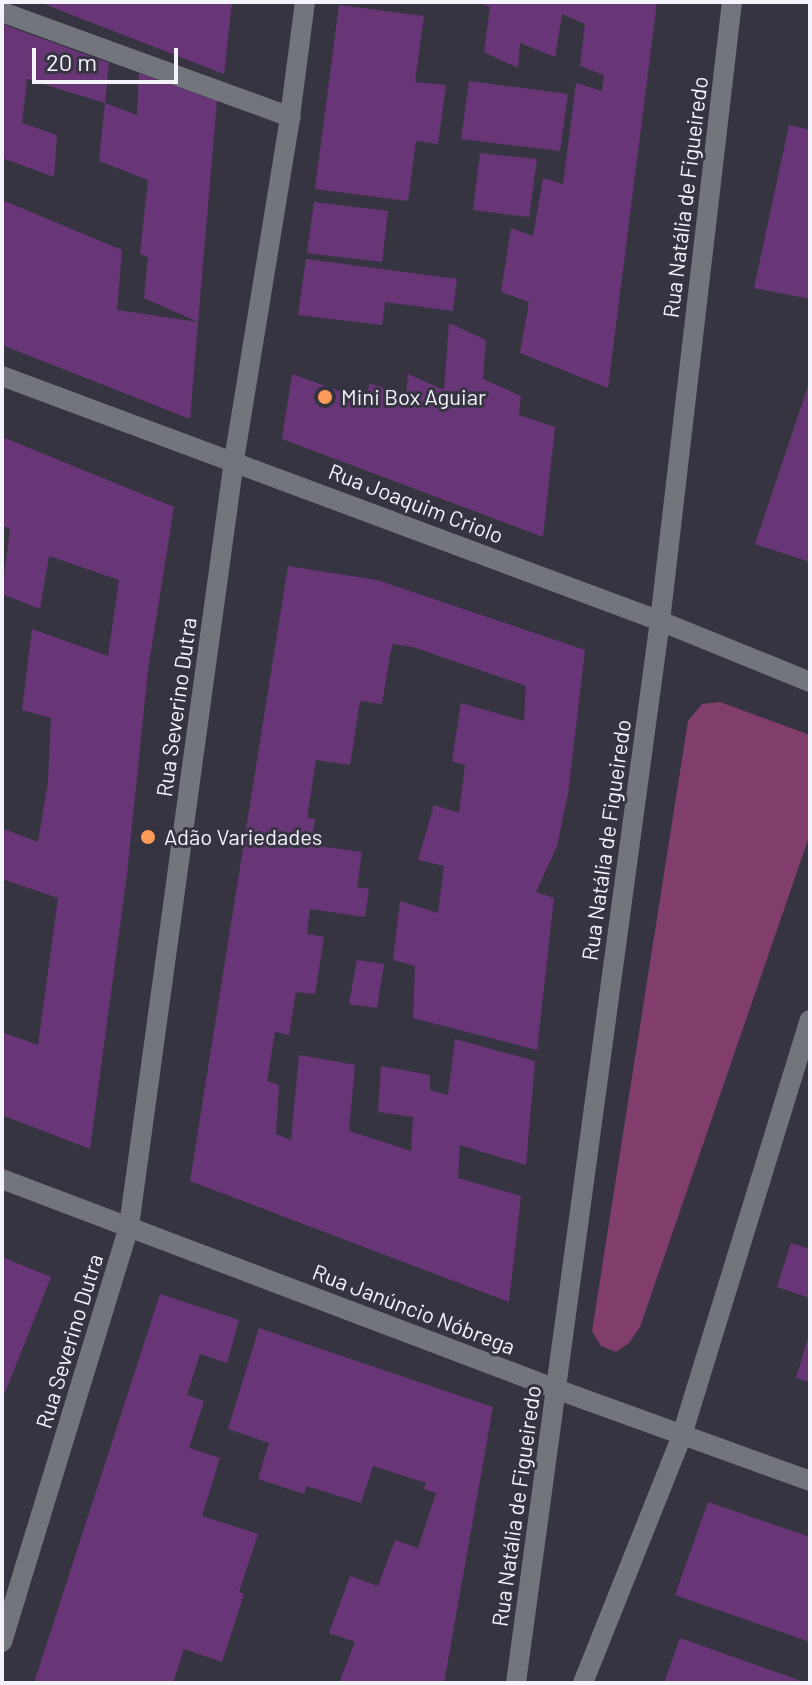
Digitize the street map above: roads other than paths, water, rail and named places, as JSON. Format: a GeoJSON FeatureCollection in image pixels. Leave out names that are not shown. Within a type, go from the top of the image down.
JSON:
{"type":"FeatureCollection","features":[{"type":"Feature","properties":{"kind":"street","name":"Rua Severino Dutra"},"geometry":{"type":"LineString","coordinates":[[2,1642],[129,1226],[234,460],[290,117],[305,2]]}},
{"type":"Feature","properties":{"kind":"street","name":"Rua Natália de Figueiredo"},"geometry":{"type":"LineString","coordinates":[[516,1683],[660,621],[732,2]]}},
{"type":"Feature","properties":{"kind":"street"},"geometry":{"type":"LineString","coordinates":[[2,12],[290,117]]}},
{"type":"Feature","properties":{"kind":"street","name":"Rua Joaquim Criolo"},"geometry":{"type":"LineString","coordinates":[[2,376],[660,621],[810,682]]}},
{"type":"Feature","properties":{"kind":"street"},"geometry":{"type":"LineString","coordinates":[[583,1683],[682,1435],[810,1020]]}},
{"type":"Feature","properties":{"kind":"street","name":"Rua Janúncio Nóbrega"},"geometry":{"type":"LineString","coordinates":[[2,1179],[556,1389],[810,1481]]}},
{"type":"Feature","properties":{"kind":"place","name":"Mini Box Aguiar"},"geometry":{"type":"Point","coordinates":[325,397]}},
{"type":"Feature","properties":{"kind":"place","name":"Adão Variedades"},"geometry":{"type":"Point","coordinates":[148,837]}}]}
